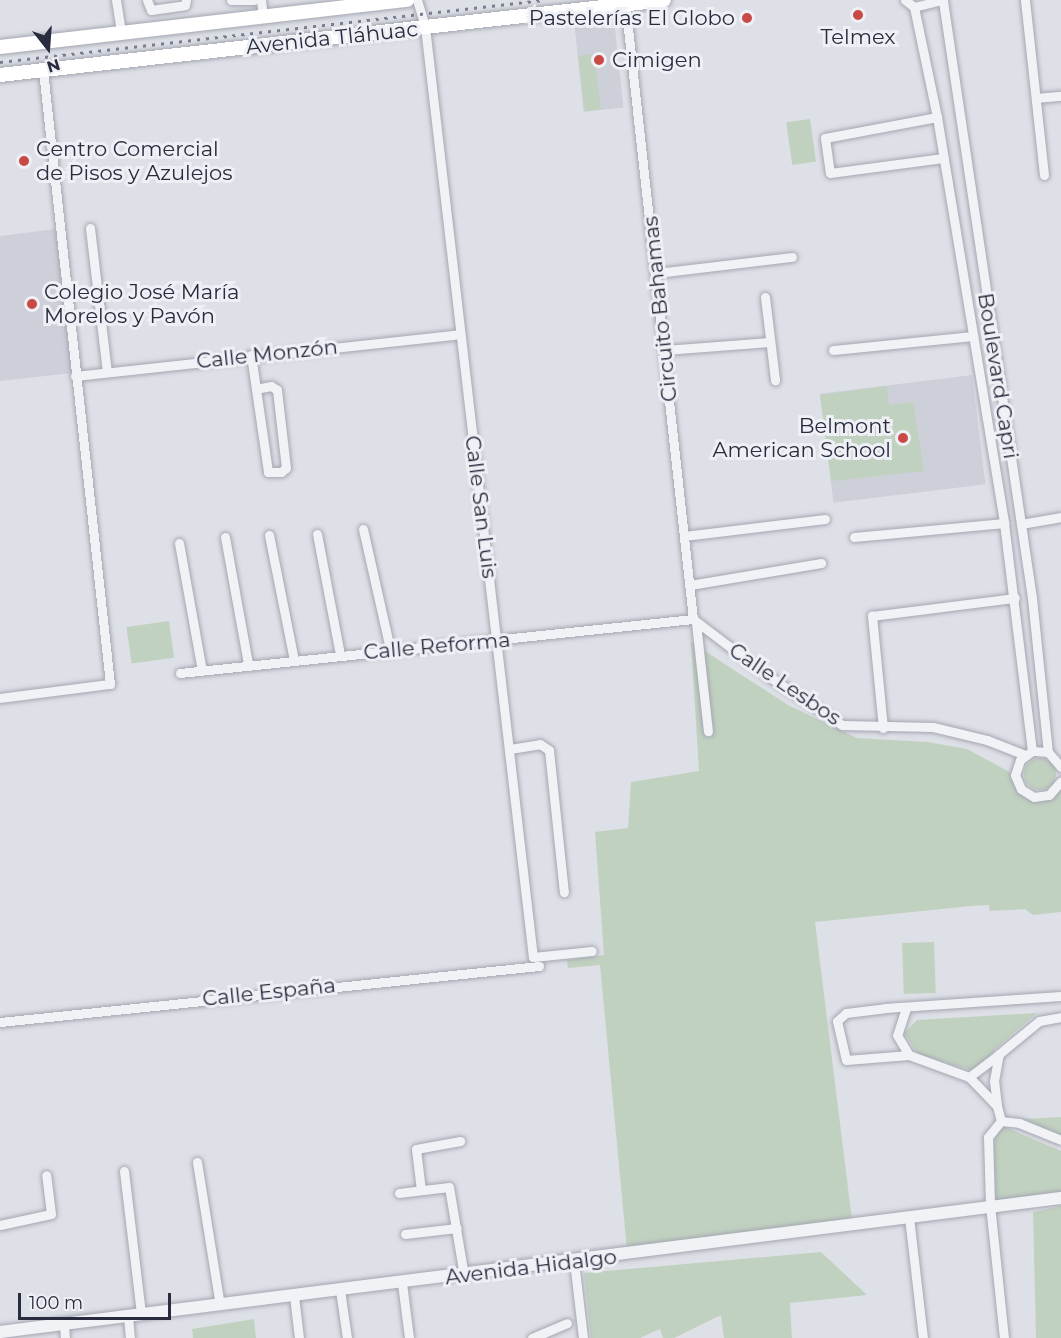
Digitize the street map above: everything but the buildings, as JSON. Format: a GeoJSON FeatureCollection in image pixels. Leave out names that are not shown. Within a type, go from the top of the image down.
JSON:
{"type":"FeatureCollection","features":[{"type":"Feature","properties":{"kind":"main road","name":"Avenida Tláhuac"},"geometry":{"type":"LineString","coordinates":[[0,47],[407,0]]}},
{"type":"Feature","properties":{"kind":"main road","name":"Avenida Tláhuac"},"geometry":{"type":"LineString","coordinates":[[0,75],[625,2],[664,0]]}},
{"type":"Feature","properties":{"kind":"street"},"geometry":{"type":"LineString","coordinates":[[116,0],[121,33]]}},
{"type":"Feature","properties":{"kind":"street"},"geometry":{"type":"LineString","coordinates":[[147,0],[151,10],[185,5],[186,0]]}},
{"type":"Feature","properties":{"kind":"street"},"geometry":{"type":"LineString","coordinates":[[231,0],[254,0]]}},
{"type":"Feature","properties":{"kind":"street"},"geometry":{"type":"LineString","coordinates":[[261,0],[263,17]]}},
{"type":"Feature","properties":{"kind":"street","name":"Calle San Luis"},"geometry":{"type":"LineString","coordinates":[[417,0],[425,27],[536,963]]}},
{"type":"Feature","properties":{"kind":"street"},"geometry":{"type":"LineString","coordinates":[[905,0],[914,7],[943,0]]}},
{"type":"Feature","properties":{"kind":"street","name":"Boulevard Capri"},"geometry":{"type":"LineString","coordinates":[[943,0],[1020,524],[1048,752]]}},
{"type":"Feature","properties":{"kind":"street"},"geometry":{"type":"LineString","coordinates":[[1025,0],[1044,175]]}},
{"type":"Feature","properties":{"kind":"street","name":"Circuito Bahamas"},"geometry":{"type":"LineString","coordinates":[[625,2],[708,731]]}},
{"type":"Feature","properties":{"kind":"street","name":"Boulevard Capri"},"geometry":{"type":"LineString","coordinates":[[914,7],[937,117],[1004,523],[1014,598],[1029,753],[1015,775],[1027,794],[1049,795],[1061,781]]}},
{"type":"Feature","properties":{"kind":"street"},"geometry":{"type":"LineString","coordinates":[[0,698],[110,684],[43,70]]}},
{"type":"Feature","properties":{"kind":"street"},"geometry":{"type":"LineString","coordinates":[[1036,98],[1061,96]]}},
{"type":"Feature","properties":{"kind":"street"},"geometry":{"type":"LineString","coordinates":[[937,117],[825,138],[830,173],[943,158]]}},
{"type":"Feature","properties":{"kind":"street"},"geometry":{"type":"LineString","coordinates":[[90,228],[107,372]]}},
{"type":"Feature","properties":{"kind":"street"},"geometry":{"type":"LineString","coordinates":[[657,273],[792,257]]}},
{"type":"Feature","properties":{"kind":"street"},"geometry":{"type":"LineString","coordinates":[[765,297],[775,380]]}},
{"type":"Feature","properties":{"kind":"street","name":"Calle Monzón"},"geometry":{"type":"LineString","coordinates":[[75,376],[250,355],[460,334]]}},
{"type":"Feature","properties":{"kind":"street"},"geometry":{"type":"LineString","coordinates":[[833,350],[973,336]]}},
{"type":"Feature","properties":{"kind":"street"},"geometry":{"type":"LineString","coordinates":[[665,350],[770,342]]}},
{"type":"Feature","properties":{"kind":"street"},"geometry":{"type":"LineString","coordinates":[[250,355],[268,472],[281,472],[286,468],[277,390],[271,386],[256,389]]}},
{"type":"Feature","properties":{"kind":"street"},"geometry":{"type":"LineString","coordinates":[[1020,524],[1061,517]]}},
{"type":"Feature","properties":{"kind":"street"},"geometry":{"type":"LineString","coordinates":[[684,536],[825,519]]}},
{"type":"Feature","properties":{"kind":"street"},"geometry":{"type":"LineString","coordinates":[[854,537],[1004,523]]}},
{"type":"Feature","properties":{"kind":"street"},"geometry":{"type":"LineString","coordinates":[[363,529],[390,649]]}},
{"type":"Feature","properties":{"kind":"street"},"geometry":{"type":"LineString","coordinates":[[317,534],[340,655]]}},
{"type":"Feature","properties":{"kind":"street"},"geometry":{"type":"LineString","coordinates":[[269,535],[294,660]]}},
{"type":"Feature","properties":{"kind":"street"},"geometry":{"type":"LineString","coordinates":[[225,537],[248,664]]}},
{"type":"Feature","properties":{"kind":"street"},"geometry":{"type":"LineString","coordinates":[[179,543],[202,671]]}},
{"type":"Feature","properties":{"kind":"street"},"geometry":{"type":"LineString","coordinates":[[690,585],[821,563]]}},
{"type":"Feature","properties":{"kind":"street"},"geometry":{"type":"LineString","coordinates":[[883,728],[872,616],[1014,598]]}},
{"type":"Feature","properties":{"kind":"street","name":"Calle Reforma"},"geometry":{"type":"LineString","coordinates":[[180,673],[390,649],[498,641],[695,621]]}},
{"type":"Feature","properties":{"kind":"street","name":"Calle Lesbos"},"geometry":{"type":"LineString","coordinates":[[695,621],[842,725],[883,728],[933,727],[960,732],[1029,753],[1048,752]]}},
{"type":"Feature","properties":{"kind":"street"},"geometry":{"type":"LineString","coordinates":[[510,749],[540,744],[549,750],[564,892]]}},
{"type":"Feature","properties":{"kind":"street"},"geometry":{"type":"LineString","coordinates":[[1048,752],[1060,763]]}},
{"type":"Feature","properties":{"kind":"street"},"geometry":{"type":"LineString","coordinates":[[536,963],[592,951]]}},
{"type":"Feature","properties":{"kind":"street","name":"Calle España"},"geometry":{"type":"LineString","coordinates":[[0,1022],[536,963]]}},
{"type":"Feature","properties":{"kind":"street"},"geometry":{"type":"LineString","coordinates":[[997,1106],[969,1077],[909,1055],[846,1060],[837,1021],[846,1013],[1061,996]]}},
{"type":"Feature","properties":{"kind":"street"},"geometry":{"type":"LineString","coordinates":[[906,1008],[897,1035],[909,1055]]}},
{"type":"Feature","properties":{"kind":"street"},"geometry":{"type":"LineString","coordinates":[[969,1077],[1039,1021],[1061,1017]]}},
{"type":"Feature","properties":{"kind":"street"},"geometry":{"type":"LineString","coordinates":[[999,1054],[994,1081],[1000,1121],[988,1137],[990,1204],[1004,1338]]}},
{"type":"Feature","properties":{"kind":"street"},"geometry":{"type":"LineString","coordinates":[[1000,1121],[1019,1123],[1061,1140]]}},
{"type":"Feature","properties":{"kind":"street"},"geometry":{"type":"LineString","coordinates":[[421,1190],[416,1149],[459,1141]]}},
{"type":"Feature","properties":{"kind":"street"},"geometry":{"type":"LineString","coordinates":[[197,1162],[220,1305]]}},
{"type":"Feature","properties":{"kind":"street"},"geometry":{"type":"LineString","coordinates":[[124,1171],[141,1314]]}},
{"type":"Feature","properties":{"kind":"street"},"geometry":{"type":"LineString","coordinates":[[0,1225],[51,1214],[46,1175]]}},
{"type":"Feature","properties":{"kind":"street"},"geometry":{"type":"LineString","coordinates":[[399,1193],[449,1187],[464,1276]]}},
{"type":"Feature","properties":{"kind":"street","name":"Avenida Hidalgo"},"geometry":{"type":"LineString","coordinates":[[0,1332],[64,1332],[141,1314],[464,1276],[909,1217],[990,1204],[1061,1197]]}},
{"type":"Feature","properties":{"kind":"street"},"geometry":{"type":"LineString","coordinates":[[909,1217],[923,1338]]}},
{"type":"Feature","properties":{"kind":"street"},"geometry":{"type":"LineString","coordinates":[[405,1234],[457,1228]]}},
{"type":"Feature","properties":{"kind":"street"},"geometry":{"type":"LineString","coordinates":[[574,1262],[583,1338]]}},
{"type":"Feature","properties":{"kind":"street"},"geometry":{"type":"LineString","coordinates":[[402,1283],[409,1338]]}},
{"type":"Feature","properties":{"kind":"street"},"geometry":{"type":"LineString","coordinates":[[340,1290],[347,1338]]}},
{"type":"Feature","properties":{"kind":"street"},"geometry":{"type":"LineString","coordinates":[[294,1296],[299,1338]]}},
{"type":"Feature","properties":{"kind":"street"},"geometry":{"type":"LineString","coordinates":[[128,1316],[130,1338]]}},
{"type":"Feature","properties":{"kind":"street"},"geometry":{"type":"LineString","coordinates":[[532,1338],[567,1323]]}},
{"type":"Feature","properties":{"kind":"shaded area","name":"Cimigen"},"geometry":{"type":"Polygon","coordinates":[[[613,9],[623,107],[584,112],[573,13],[613,9]]]}},
{"type":"Feature","properties":{"kind":"shaded area","name":"Colegio José María Morelos y Pavón"},"geometry":{"type":"Polygon","coordinates":[[[56,229],[72,373],[0,381],[0,236],[56,229]]]}},
{"type":"Feature","properties":{"kind":"shaded area","name":"Belmont American School"},"geometry":{"type":"Polygon","coordinates":[[[972,375],[985,484],[834,503],[820,394],[972,375]]]}},
{"type":"Feature","properties":{"kind":"green space"},"geometry":{"type":"Polygon","coordinates":[[[594,54],[601,110],[585,112],[578,56],[594,54]]]}},
{"type":"Feature","properties":{"kind":"green space"},"geometry":{"type":"Polygon","coordinates":[[[810,119],[816,162],[792,165],[786,122],[810,119]]]}},
{"type":"Feature","properties":{"kind":"green space"},"geometry":{"type":"Polygon","coordinates":[[[887,386],[889,405],[913,402],[924,471],[831,481],[820,395],[887,386]]]}},
{"type":"Feature","properties":{"kind":"green space"},"geometry":{"type":"Polygon","coordinates":[[[169,621],[174,658],[132,664],[126,627],[169,621]]]}},
{"type":"Feature","properties":{"kind":"green space"},"geometry":{"type":"Polygon","coordinates":[[[691,642],[788,705],[857,738],[928,742],[967,749],[1015,775],[1016,783],[1042,797],[1061,781],[1061,912],[1033,915],[1025,909],[990,911],[989,905],[815,922],[852,1220],[627,1250],[600,965],[568,968],[567,960],[604,955],[595,832],[628,828],[631,782],[699,771],[691,642]]]}},
{"type":"Feature","properties":{"kind":"green space"},"geometry":{"type":"Polygon","coordinates":[[[1040,758],[1051,763],[1056,774],[1051,785],[1040,790],[1029,785],[1024,774],[1029,763],[1040,758]]]}},
{"type":"Feature","properties":{"kind":"green space"},"geometry":{"type":"Polygon","coordinates":[[[934,942],[936,993],[904,994],[902,943],[934,942]]]}},
{"type":"Feature","properties":{"kind":"green space"},"geometry":{"type":"Polygon","coordinates":[[[1037,1013],[996,1048],[982,1067],[970,1070],[918,1054],[904,1033],[917,1020],[1037,1013]]]}},
{"type":"Feature","properties":{"kind":"green space"},"geometry":{"type":"Polygon","coordinates":[[[1061,1117],[1061,1136],[1024,1119],[1061,1117]]]}},
{"type":"Feature","properties":{"kind":"green space"},"geometry":{"type":"Polygon","coordinates":[[[1005,1127],[1061,1151],[1061,1194],[996,1202],[994,1144],[999,1128],[1005,1127]]]}},
{"type":"Feature","properties":{"kind":"green space"},"geometry":{"type":"Polygon","coordinates":[[[1061,1206],[1061,1338],[1036,1338],[1033,1212],[1061,1206]]]}},
{"type":"Feature","properties":{"kind":"green space"},"geometry":{"type":"Polygon","coordinates":[[[821,1252],[867,1295],[790,1303],[792,1338],[724,1338],[721,1315],[674,1338],[663,1338],[660,1329],[640,1338],[591,1338],[584,1273],[821,1252]]]}},
{"type":"Feature","properties":{"kind":"green space"},"geometry":{"type":"Polygon","coordinates":[[[254,1319],[256,1338],[193,1338],[192,1329],[254,1319]]]}},
{"type":"Feature","properties":{"kind":"railway"},"geometry":{"type":"LineString","coordinates":[[0,62],[543,0]]}},
{"type":"Feature","properties":{"kind":"place","name":"Telmex"},"geometry":{"type":"Point","coordinates":[858,15]}},
{"type":"Feature","properties":{"kind":"place","name":"Pastelerías El Globo"},"geometry":{"type":"Point","coordinates":[747,18]}},
{"type":"Feature","properties":{"kind":"place","name":"Cimigen"},"geometry":{"type":"Point","coordinates":[599,60]}},
{"type":"Feature","properties":{"kind":"place","name":"Centro Comercial de Pisos y Azulejos"},"geometry":{"type":"Point","coordinates":[24,161]}},
{"type":"Feature","properties":{"kind":"place","name":"Colegio José María Morelos y Pavón"},"geometry":{"type":"Point","coordinates":[32,304]}},
{"type":"Feature","properties":{"kind":"place","name":"Belmont American School"},"geometry":{"type":"Point","coordinates":[903,438]}}]}
